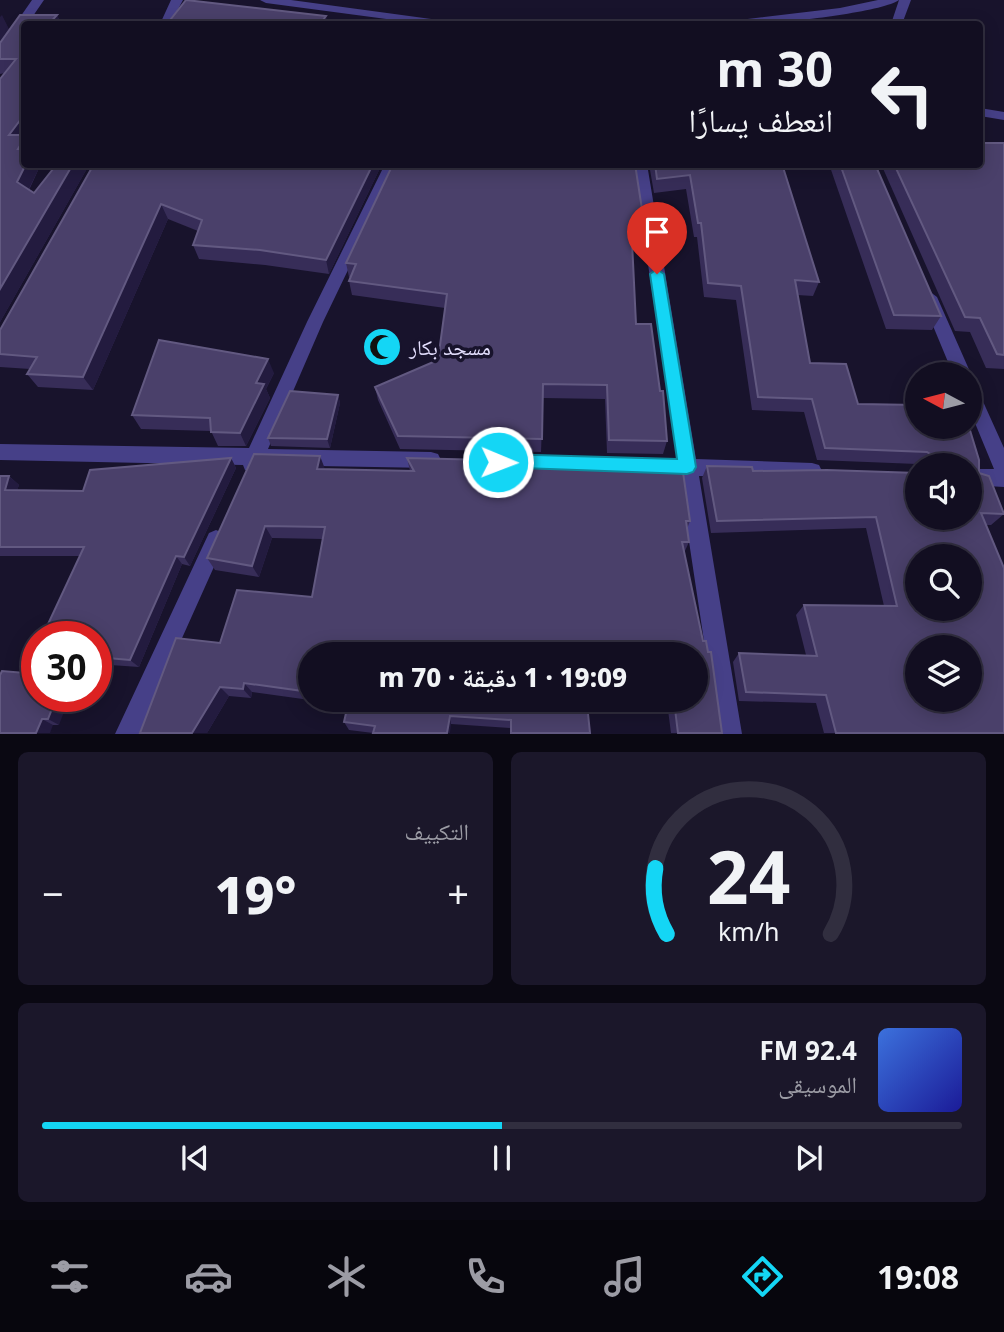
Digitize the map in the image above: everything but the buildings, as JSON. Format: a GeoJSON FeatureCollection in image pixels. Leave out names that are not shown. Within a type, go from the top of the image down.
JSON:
{"type":"FeatureCollection","features":[{"type":"Feature","properties":{"kind":"street"},"geometry":{"type":"LineString","coordinates":[[23,21],[38,0]]}},
{"type":"Feature","properties":{"kind":"street"},"geometry":{"type":"LineString","coordinates":[[167,21],[177,0]]}},
{"type":"Feature","properties":{"kind":"street"},"geometry":{"type":"LineString","coordinates":[[266,0],[424,21]]}},
{"type":"Feature","properties":{"kind":"street"},"geometry":{"type":"LineString","coordinates":[[756,21],[839,11],[894,0]]}},
{"type":"Feature","properties":{"kind":"street"},"geometry":{"type":"LineString","coordinates":[[898,21],[905,0]]}},
{"type":"Feature","properties":{"kind":"street"},"geometry":{"type":"LineString","coordinates":[[0,55],[21,25]]}},
{"type":"Feature","properties":{"kind":"street"},"geometry":{"type":"LineString","coordinates":[[983,112],[1004,116]]}},
{"type":"Feature","properties":{"kind":"street"},"geometry":{"type":"LineString","coordinates":[[244,481],[315,323],[390,168]]}},
{"type":"Feature","properties":{"kind":"street"},"geometry":{"type":"LineString","coordinates":[[641,168],[730,733]]}},
{"type":"Feature","properties":{"kind":"street"},"geometry":{"type":"LineString","coordinates":[[925,288],[957,362]]}},
{"type":"Feature","properties":{"kind":"street"},"geometry":{"type":"LineString","coordinates":[[982,419],[1004,470]]}},
{"type":"Feature","properties":{"kind":"street"},"geometry":{"type":"LineString","coordinates":[[0,452],[450,461]]}},
{"type":"Feature","properties":{"kind":"street"},"geometry":{"type":"LineString","coordinates":[[645,466],[836,472]]}},
{"type":"Feature","properties":{"kind":"street"},"geometry":{"type":"LineString","coordinates":[[982,477],[1004,478]]}},
{"type":"Feature","properties":{"kind":"street"},"geometry":{"type":"LineString","coordinates":[[127,733],[226,519]]}},
{"type":"Feature","properties":{"kind":"place","name":"مسجد بكار"},"geometry":{"type":"Point","coordinates":[382,347]}},
{"type":"Feature","properties":{"kind":"route"},"geometry":{"type":"LineString","coordinates":[[498,462],[687,467],[657,274]]}}]}
